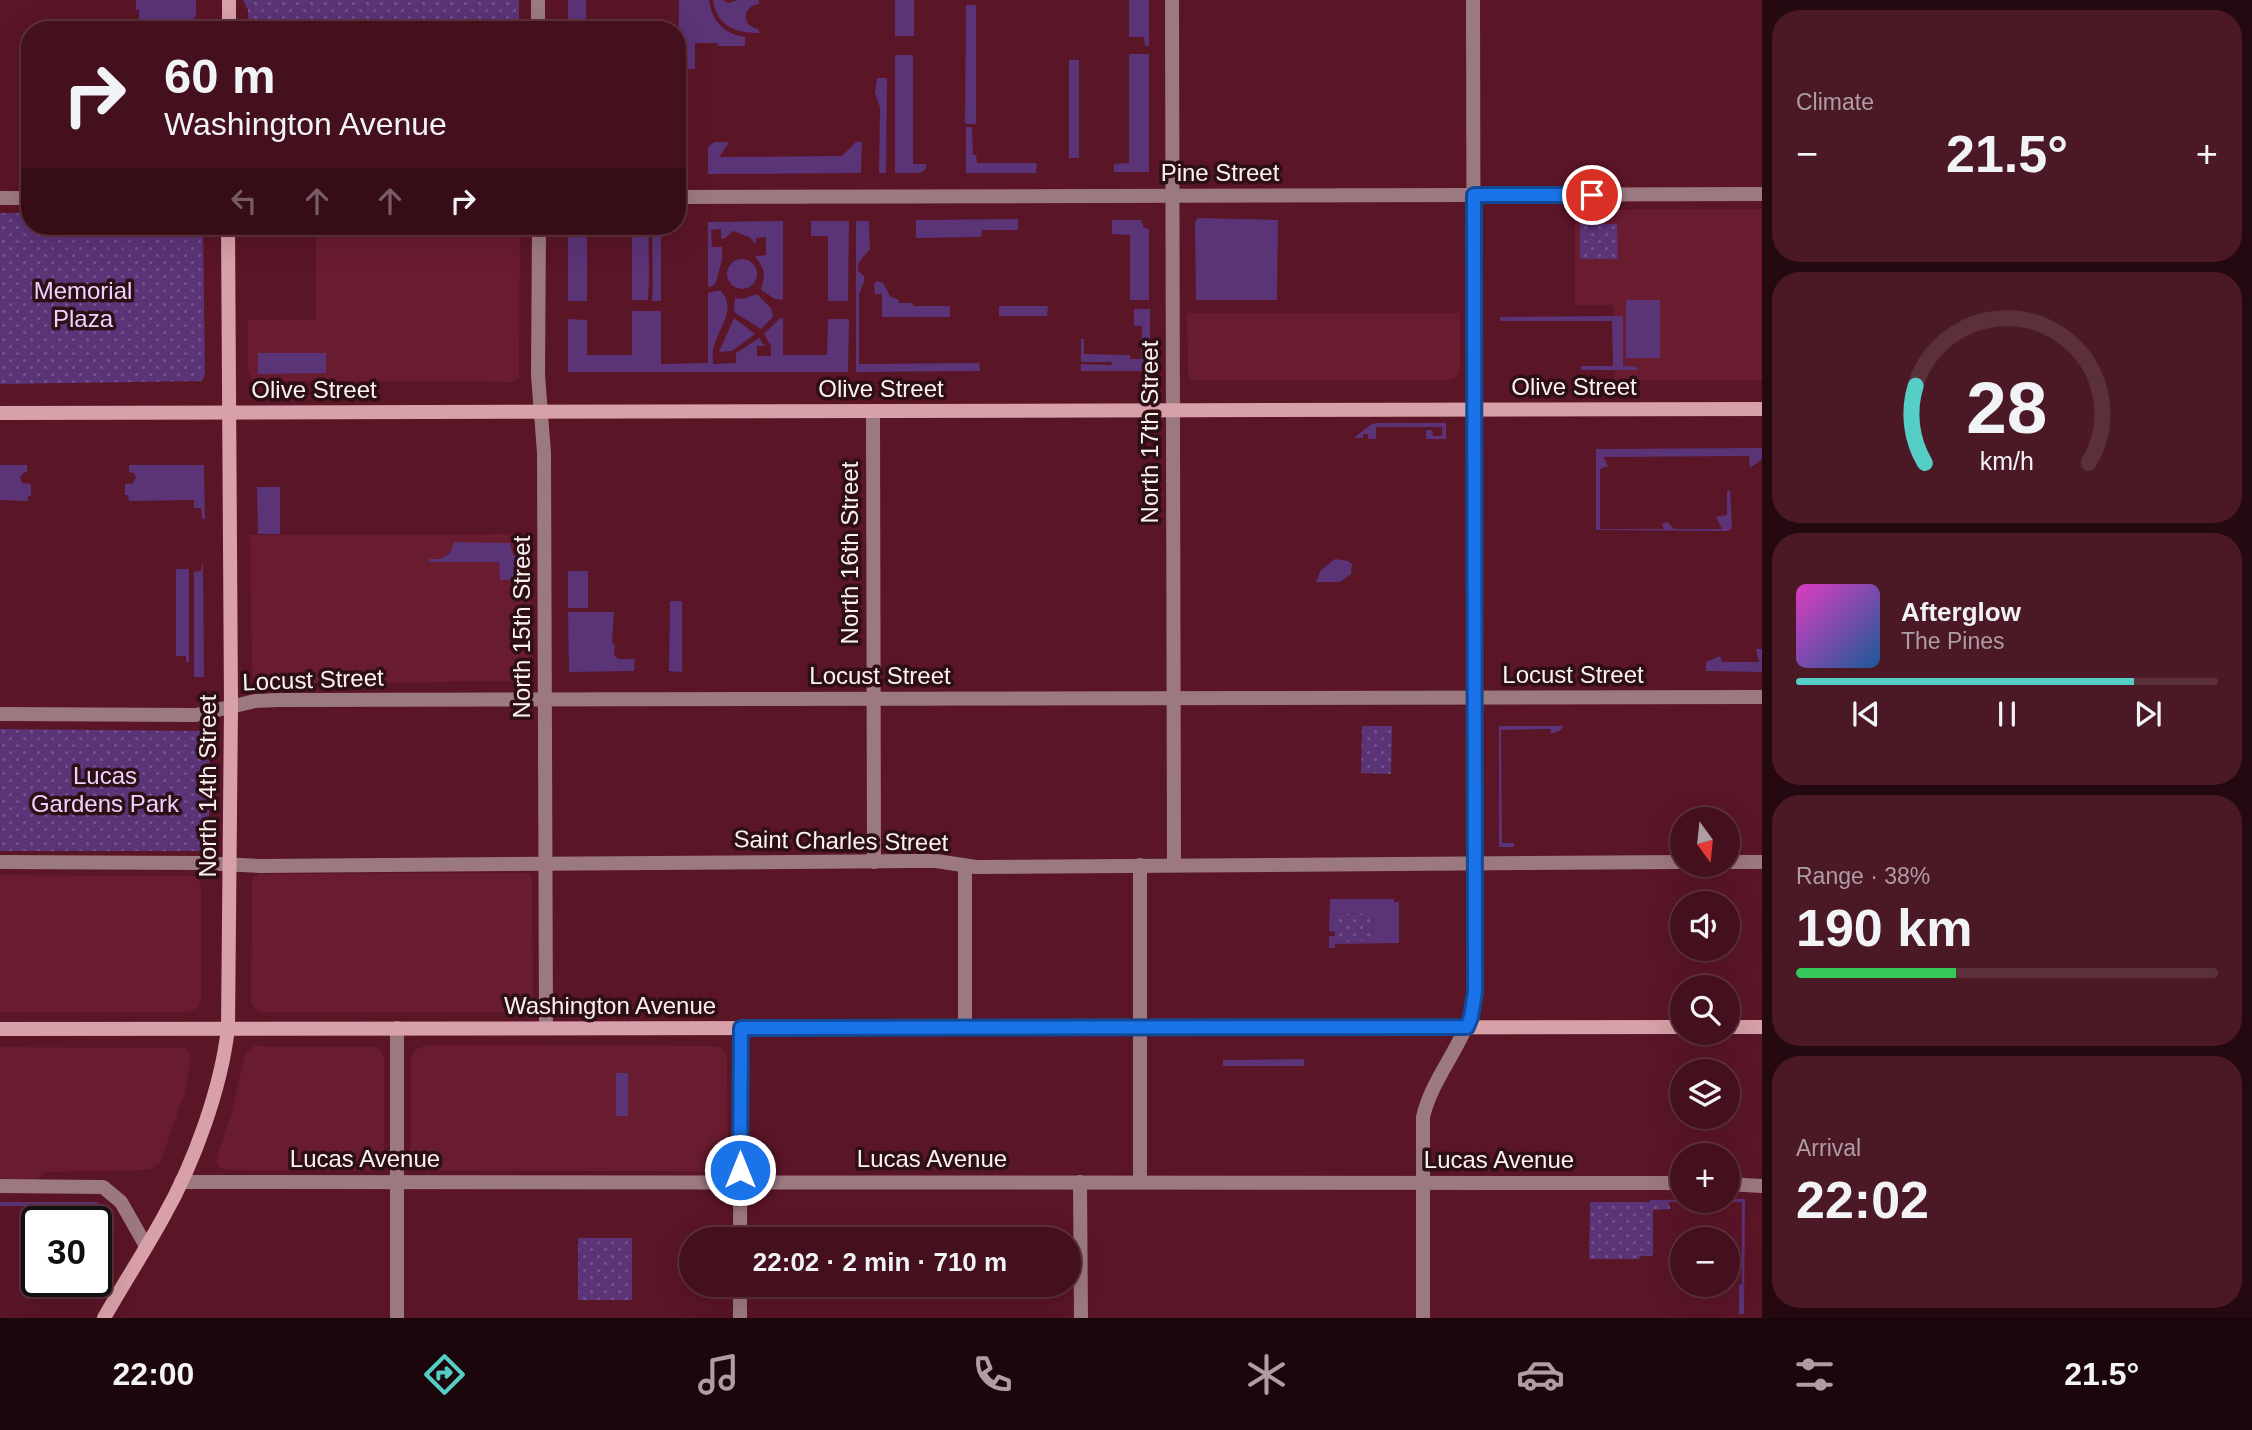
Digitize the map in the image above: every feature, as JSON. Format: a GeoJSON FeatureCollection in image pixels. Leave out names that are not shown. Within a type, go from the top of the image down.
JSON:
{"type":"FeatureCollection","features":[{"type":"Feature","properties":{"kind":"main road"},"geometry":{"type":"LineString","coordinates":[[229,0],[229,21]]}},
{"type":"Feature","properties":{"kind":"main road","name":"North 14th Street"},"geometry":{"type":"LineString","coordinates":[[104,1318],[181,1182],[220,1076],[228,1028],[231,706],[228,235]]}},
{"type":"Feature","properties":{"kind":"main road","name":"Olive Street"},"geometry":{"type":"LineString","coordinates":[[0,414],[1762,409]]}},
{"type":"Feature","properties":{"kind":"main road","name":"Washington Avenue"},"geometry":{"type":"LineString","coordinates":[[0,1029],[1670,1027]]}},
{"type":"Feature","properties":{"kind":"main road"},"geometry":{"type":"LineString","coordinates":[[1740,1027],[1762,1027]]}},
{"type":"Feature","properties":{"kind":"street"},"geometry":{"type":"LineString","coordinates":[[538,0],[538,21]]}},
{"type":"Feature","properties":{"kind":"street","name":"North 17th Street"},"geometry":{"type":"LineString","coordinates":[[1172,0],[1174,865]]}},
{"type":"Feature","properties":{"kind":"street"},"geometry":{"type":"LineString","coordinates":[[1423,1318],[1423,1134],[1426,1106],[1467,1027],[1475,992],[1473,0]]}},
{"type":"Feature","properties":{"kind":"street","name":"Pine Street"},"geometry":{"type":"LineString","coordinates":[[686,197],[1762,194]]}},
{"type":"Feature","properties":{"kind":"street"},"geometry":{"type":"LineString","coordinates":[[0,198],[21,198]]}},
{"type":"Feature","properties":{"kind":"street","name":"North 15th Street"},"geometry":{"type":"LineString","coordinates":[[539,235],[538,375],[544,444],[546,1028]]}},
{"type":"Feature","properties":{"kind":"street","name":"North 16th Street"},"geometry":{"type":"LineString","coordinates":[[873,412],[874,862]]}},
{"type":"Feature","properties":{"kind":"street","name":"Locust Street"},"geometry":{"type":"LineString","coordinates":[[0,714],[196,715],[255,701],[278,700],[1762,697]]}},
{"type":"Feature","properties":{"kind":"street","name":"Saint Charles Street"},"geometry":{"type":"LineString","coordinates":[[0,862],[545,864],[936,861],[965,866],[1670,862]]}},
{"type":"Feature","properties":{"kind":"street"},"geometry":{"type":"LineString","coordinates":[[1740,862],[1762,862]]}},
{"type":"Feature","properties":{"kind":"street"},"geometry":{"type":"LineString","coordinates":[[1140,865],[1140,1182]]}},
{"type":"Feature","properties":{"kind":"street"},"geometry":{"type":"LineString","coordinates":[[965,866],[965,1028]]}},
{"type":"Feature","properties":{"kind":"street"},"geometry":{"type":"LineString","coordinates":[[397,1028],[397,1318]]}},
{"type":"Feature","properties":{"kind":"street"},"geometry":{"type":"LineString","coordinates":[[740,1227],[741,1028]]}},
{"type":"Feature","properties":{"kind":"street","name":"Lucas Avenue"},"geometry":{"type":"LineString","coordinates":[[181,1182],[1670,1183]]}},
{"type":"Feature","properties":{"kind":"street"},"geometry":{"type":"LineString","coordinates":[[1080,1182],[1081,1318]]}},
{"type":"Feature","properties":{"kind":"street"},"geometry":{"type":"LineString","coordinates":[[1740,1185],[1762,1186]]}},
{"type":"Feature","properties":{"kind":"street"},"geometry":{"type":"LineString","coordinates":[[0,1186],[96,1186],[112,1193],[121,1202],[146,1246]]}},
{"type":"Feature","properties":{"kind":"street"},"geometry":{"type":"LineString","coordinates":[[740,1297],[740,1318]]}},
{"type":"Feature","properties":{"kind":"shaded area"},"geometry":{"type":"Polygon","coordinates":[[[1762,209],[1762,380],[1614,380],[1613,305],[1575,305],[1575,210],[1762,209]]]}},
{"type":"Feature","properties":{"kind":"shaded area"},"geometry":{"type":"Polygon","coordinates":[[[316,235],[520,235],[519,378],[512,382],[251,381],[248,370],[248,320],[316,320],[316,235]]]}},
{"type":"Feature","properties":{"kind":"shaded area"},"geometry":{"type":"Polygon","coordinates":[[[1187,313],[1460,313],[1460,370],[1457,377],[1450,380],[1193,380],[1188,373],[1187,313]]]}},
{"type":"Feature","properties":{"kind":"shaded area"},"geometry":{"type":"Polygon","coordinates":[[[531,534],[531,672],[525,681],[263,684],[253,677],[250,535],[531,534]]]}},
{"type":"Feature","properties":{"kind":"shaded area"},"geometry":{"type":"Polygon","coordinates":[[[259,874],[530,874],[532,879],[533,1000],[528,1008],[515,1012],[261,1012],[254,1009],[251,1001],[252,882],[259,874]]]}},
{"type":"Feature","properties":{"kind":"shaded area"},"geometry":{"type":"Polygon","coordinates":[[[0,875],[197,876],[201,887],[201,1001],[198,1008],[187,1012],[0,1012],[0,875]]]}},
{"type":"Feature","properties":{"kind":"shaded area"},"geometry":{"type":"Polygon","coordinates":[[[425,1045],[718,1046],[726,1053],[727,1061],[726,1165],[716,1172],[416,1170],[411,1162],[411,1060],[414,1051],[425,1045]]]}},
{"type":"Feature","properties":{"kind":"shaded area"},"geometry":{"type":"Polygon","coordinates":[[[254,1046],[379,1048],[384,1058],[384,1167],[376,1171],[221,1168],[217,1164],[217,1157],[231,1115],[245,1054],[254,1046]]]}},
{"type":"Feature","properties":{"kind":"shaded area"},"geometry":{"type":"Polygon","coordinates":[[[0,1047],[185,1048],[191,1056],[185,1092],[160,1163],[144,1170],[45,1172],[37,1180],[0,1180],[0,1047]]]}},
{"type":"Feature","properties":{"kind":"green space"},"geometry":{"type":"Polygon","coordinates":[[[136,0],[196,0],[196,15],[192,21],[139,21],[139,10],[136,10],[136,0]]]}},
{"type":"Feature","properties":{"kind":"green space"},"geometry":{"type":"Polygon","coordinates":[[[243,0],[519,0],[519,21],[248,21],[248,10],[243,0]]]}},
{"type":"Feature","properties":{"kind":"green space"},"geometry":{"type":"Polygon","coordinates":[[[568,0],[586,0],[586,21],[568,21],[568,0]]]}},
{"type":"Feature","properties":{"kind":"green space"},"geometry":{"type":"Polygon","coordinates":[[[679,0],[709,0],[716,20],[725,30],[745,37],[745,46],[695,43],[695,69],[686,69],[686,21],[679,21],[679,0]]]}},
{"type":"Feature","properties":{"kind":"green space"},"geometry":{"type":"Polygon","coordinates":[[[713,0],[728,3],[759,0],[759,4],[749,9],[746,18],[749,25],[759,30],[759,33],[742,32],[723,22],[713,0]]]}},
{"type":"Feature","properties":{"kind":"green space"},"geometry":{"type":"Polygon","coordinates":[[[895,0],[914,0],[914,36],[895,36],[895,0]]]}},
{"type":"Feature","properties":{"kind":"green space"},"geometry":{"type":"Polygon","coordinates":[[[1129,0],[1149,0],[1149,46],[1145,46],[1144,37],[1129,37],[1129,0]]]}},
{"type":"Feature","properties":{"kind":"green space"},"geometry":{"type":"Polygon","coordinates":[[[966,5],[976,5],[976,124],[965,124],[966,5]]]}},
{"type":"Feature","properties":{"kind":"green space"},"geometry":{"type":"Polygon","coordinates":[[[1129,54],[1149,54],[1149,172],[1114,172],[1114,164],[1129,163],[1129,54]]]}},
{"type":"Feature","properties":{"kind":"green space"},"geometry":{"type":"Polygon","coordinates":[[[895,55],[913,55],[913,164],[926,164],[926,169],[920,173],[895,173],[895,55]]]}},
{"type":"Feature","properties":{"kind":"green space"},"geometry":{"type":"Polygon","coordinates":[[[1069,60],[1079,60],[1079,158],[1069,158],[1069,60]]]}},
{"type":"Feature","properties":{"kind":"green space"},"geometry":{"type":"Polygon","coordinates":[[[877,78],[887,78],[886,173],[879,173],[880,108],[875,92],[877,78]]]}},
{"type":"Feature","properties":{"kind":"green space"},"geometry":{"type":"Polygon","coordinates":[[[966,127],[972,127],[973,155],[976,155],[977,163],[1037,163],[1036,173],[966,173],[966,127]]]}},
{"type":"Feature","properties":{"kind":"green space"},"geometry":{"type":"Polygon","coordinates":[[[714,142],[728,144],[719,157],[842,156],[856,142],[862,142],[861,173],[708,174],[708,147],[714,142]]]}},
{"type":"Feature","properties":{"kind":"green space","name":"Memorial Plaza"},"geometry":{"type":"Polygon","coordinates":[[[0,213],[21,213],[21,235],[203,235],[205,374],[202,381],[0,384],[0,213]]]}},
{"type":"Feature","properties":{"kind":"green space"},"geometry":{"type":"Polygon","coordinates":[[[1198,218],[1278,220],[1277,300],[1196,300],[1195,222],[1198,218]]]}},
{"type":"Feature","properties":{"kind":"green space"},"geometry":{"type":"Polygon","coordinates":[[[1018,219],[1018,230],[982,230],[981,237],[916,238],[916,220],[1018,219]]]}},
{"type":"Feature","properties":{"kind":"green space"},"geometry":{"type":"Polygon","coordinates":[[[1112,220],[1141,220],[1144,228],[1149,229],[1149,300],[1130,300],[1130,235],[1112,234],[1112,220]]]}},
{"type":"Feature","properties":{"kind":"green space"},"geometry":{"type":"Polygon","coordinates":[[[783,221],[783,300],[775,299],[761,290],[764,273],[756,256],[766,255],[766,237],[756,238],[756,244],[749,237],[733,231],[724,239],[721,238],[721,229],[711,230],[712,247],[722,247],[722,260],[716,282],[708,287],[708,222],[783,221]]]}},
{"type":"Feature","properties":{"kind":"green space"},"geometry":{"type":"Polygon","coordinates":[[[811,221],[849,221],[848,301],[828,301],[828,236],[811,236],[811,221]]]}},
{"type":"Feature","properties":{"kind":"green space"},"geometry":{"type":"Polygon","coordinates":[[[856,221],[869,221],[870,249],[858,267],[858,271],[864,276],[859,294],[859,364],[979,363],[980,371],[856,372],[856,221]]]}},
{"type":"Feature","properties":{"kind":"green space"},"geometry":{"type":"Polygon","coordinates":[[[1580,224],[1617,224],[1618,259],[1580,259],[1580,224]]]}},
{"type":"Feature","properties":{"kind":"green space"},"geometry":{"type":"Polygon","coordinates":[[[568,235],[601,235],[587,236],[587,301],[568,301],[568,235]]]}},
{"type":"Feature","properties":{"kind":"green space"},"geometry":{"type":"Polygon","coordinates":[[[615,235],[649,235],[648,300],[632,300],[632,236],[615,235]]]}},
{"type":"Feature","properties":{"kind":"green space"},"geometry":{"type":"Polygon","coordinates":[[[653,235],[661,235],[661,301],[652,301],[653,235]]]}},
{"type":"Feature","properties":{"kind":"green space"},"geometry":{"type":"Polygon","coordinates":[[[742,259],[748,260],[756,268],[756,280],[748,288],[742,289],[736,288],[728,280],[727,274],[728,268],[736,260],[742,259]]]}},
{"type":"Feature","properties":{"kind":"green space"},"geometry":{"type":"Polygon","coordinates":[[[876,281],[883,283],[890,296],[899,300],[899,303],[913,303],[913,306],[950,306],[950,317],[882,317],[882,294],[875,294],[876,281]]]}},
{"type":"Feature","properties":{"kind":"green space"},"geometry":{"type":"Polygon","coordinates":[[[721,291],[725,298],[727,312],[713,348],[713,364],[736,363],[736,353],[759,338],[765,346],[757,346],[757,356],[771,356],[771,346],[764,334],[783,318],[783,355],[827,355],[828,319],[849,319],[848,372],[568,372],[568,319],[587,320],[587,355],[632,355],[632,311],[661,311],[661,364],[708,363],[708,293],[721,291]]]}},
{"type":"Feature","properties":{"kind":"green space"},"geometry":{"type":"Polygon","coordinates":[[[757,294],[771,308],[773,317],[761,329],[734,312],[735,298],[742,299],[757,294]]]}},
{"type":"Feature","properties":{"kind":"green space"},"geometry":{"type":"Polygon","coordinates":[[[1626,300],[1660,300],[1660,358],[1626,358],[1626,300]]]}},
{"type":"Feature","properties":{"kind":"green space"},"geometry":{"type":"Polygon","coordinates":[[[999,306],[1048,306],[1047,316],[999,316],[999,306]]]}},
{"type":"Feature","properties":{"kind":"green space"},"geometry":{"type":"Polygon","coordinates":[[[1134,309],[1150,309],[1150,371],[1081,371],[1081,364],[1111,365],[1112,362],[1081,362],[1081,339],[1084,339],[1084,354],[1130,355],[1130,359],[1141,359],[1142,326],[1134,326],[1134,309]]]}},
{"type":"Feature","properties":{"kind":"green space"},"geometry":{"type":"Polygon","coordinates":[[[1623,316],[1623,366],[1637,367],[1637,370],[1581,370],[1581,366],[1613,366],[1612,321],[1500,321],[1500,317],[1623,316]]]}},
{"type":"Feature","properties":{"kind":"green space"},"geometry":{"type":"Polygon","coordinates":[[[734,318],[755,334],[732,351],[719,352],[734,318]]]}},
{"type":"Feature","properties":{"kind":"green space"},"geometry":{"type":"Polygon","coordinates":[[[258,353],[326,353],[326,373],[258,374],[258,353]]]}},
{"type":"Feature","properties":{"kind":"green space"},"geometry":{"type":"Polygon","coordinates":[[[1376,423],[1446,423],[1446,439],[1426,439],[1426,430],[1432,430],[1433,436],[1442,436],[1442,427],[1376,427],[1376,439],[1368,439],[1368,434],[1363,434],[1363,438],[1354,438],[1376,423]]]}},
{"type":"Feature","properties":{"kind":"green space"},"geometry":{"type":"Polygon","coordinates":[[[1762,448],[1762,459],[1750,468],[1749,456],[1603,457],[1608,466],[1600,469],[1600,529],[1664,529],[1662,524],[1667,522],[1674,529],[1722,529],[1716,517],[1727,515],[1727,492],[1730,490],[1732,528],[1728,531],[1596,530],[1596,449],[1762,448]]]}},
{"type":"Feature","properties":{"kind":"green space"},"geometry":{"type":"Polygon","coordinates":[[[0,465],[27,465],[27,472],[20,477],[22,483],[31,484],[28,501],[0,500],[0,465]]]}},
{"type":"Feature","properties":{"kind":"green space"},"geometry":{"type":"Polygon","coordinates":[[[129,465],[204,465],[205,520],[202,518],[201,508],[194,508],[194,500],[129,501],[128,495],[125,495],[125,484],[132,484],[136,478],[134,473],[129,472],[129,465]]]}},
{"type":"Feature","properties":{"kind":"green space"},"geometry":{"type":"Polygon","coordinates":[[[257,487],[280,487],[280,534],[258,534],[257,487]]]}},
{"type":"Feature","properties":{"kind":"green space"},"geometry":{"type":"Polygon","coordinates":[[[454,542],[510,543],[513,555],[522,558],[522,580],[500,580],[499,562],[429,562],[429,559],[440,559],[450,553],[454,542]]]}},
{"type":"Feature","properties":{"kind":"green space"},"geometry":{"type":"Polygon","coordinates":[[[1335,559],[1352,564],[1351,574],[1340,582],[1316,582],[1321,570],[1335,559]]]}},
{"type":"Feature","properties":{"kind":"green space"},"geometry":{"type":"Polygon","coordinates":[[[203,560],[204,677],[194,677],[194,572],[201,571],[203,560]]]}},
{"type":"Feature","properties":{"kind":"green space"},"geometry":{"type":"Polygon","coordinates":[[[176,569],[189,569],[189,662],[186,662],[186,656],[176,656],[176,569]]]}},
{"type":"Feature","properties":{"kind":"green space"},"geometry":{"type":"Polygon","coordinates":[[[568,571],[588,571],[588,608],[568,608],[568,571]]]}},
{"type":"Feature","properties":{"kind":"green space"},"geometry":{"type":"Polygon","coordinates":[[[670,601],[682,601],[682,672],[669,671],[670,601]]]}},
{"type":"Feature","properties":{"kind":"green space"},"geometry":{"type":"Polygon","coordinates":[[[568,612],[614,612],[614,655],[618,659],[635,659],[634,671],[569,672],[568,612]]]}},
{"type":"Feature","properties":{"kind":"green space"},"geometry":{"type":"Polygon","coordinates":[[[1756,649],[1762,649],[1762,672],[1706,671],[1706,662],[1720,656],[1722,662],[1759,662],[1756,649]]]}},
{"type":"Feature","properties":{"kind":"green space"},"geometry":{"type":"Polygon","coordinates":[[[1362,726],[1392,726],[1391,774],[1361,773],[1362,726]]]}},
{"type":"Feature","properties":{"kind":"green space"},"geometry":{"type":"Polygon","coordinates":[[[1499,726],[1564,726],[1552,733],[1551,729],[1501,730],[1502,843],[1514,843],[1514,847],[1499,847],[1499,726]]]}},
{"type":"Feature","properties":{"kind":"green space","name":"Lucas Gardens Park"},"geometry":{"type":"Polygon","coordinates":[[[0,729],[204,731],[210,741],[209,847],[200,851],[0,851],[0,729]]]}},
{"type":"Feature","properties":{"kind":"green space"},"geometry":{"type":"Polygon","coordinates":[[[1330,899],[1394,899],[1394,902],[1399,902],[1399,943],[1335,944],[1335,948],[1329,948],[1329,936],[1335,936],[1335,942],[1373,941],[1372,913],[1335,914],[1335,932],[1329,931],[1330,899]]]}},
{"type":"Feature","properties":{"kind":"green space"},"geometry":{"type":"Polygon","coordinates":[[[1372,913],[1373,941],[1335,942],[1335,914],[1372,913]]]}},
{"type":"Feature","properties":{"kind":"green space"},"geometry":{"type":"Polygon","coordinates":[[[1304,1059],[1304,1066],[1223,1066],[1223,1060],[1304,1059]]]}},
{"type":"Feature","properties":{"kind":"green space"},"geometry":{"type":"Polygon","coordinates":[[[616,1073],[628,1073],[628,1116],[616,1116],[616,1073]]]}},
{"type":"Feature","properties":{"kind":"green space"},"geometry":{"type":"Polygon","coordinates":[[[1740,1199],[1745,1199],[1744,1314],[1739,1314],[1742,1284],[1740,1199]]]}},
{"type":"Feature","properties":{"kind":"green space"},"geometry":{"type":"Polygon","coordinates":[[[1670,1200],[1670,1202],[1650,1202],[1670,1200]]]}},
{"type":"Feature","properties":{"kind":"green space"},"geometry":{"type":"Polygon","coordinates":[[[0,1202],[96,1202],[102,1206],[21,1206],[0,1206],[0,1202]]]}},
{"type":"Feature","properties":{"kind":"green space"},"geometry":{"type":"Polygon","coordinates":[[[1590,1202],[1669,1202],[1670,1209],[1653,1210],[1653,1256],[1640,1256],[1639,1259],[1589,1259],[1590,1202]]]}},
{"type":"Feature","properties":{"kind":"green space"},"geometry":{"type":"Polygon","coordinates":[[[578,1238],[632,1238],[632,1300],[578,1300],[578,1238]]]}},
{"type":"Feature","properties":{"kind":"route"},"geometry":{"type":"LineString","coordinates":[[740,1170],[741,1028],[1467,1027],[1475,992],[1474,195],[1592,195]]}}]}
